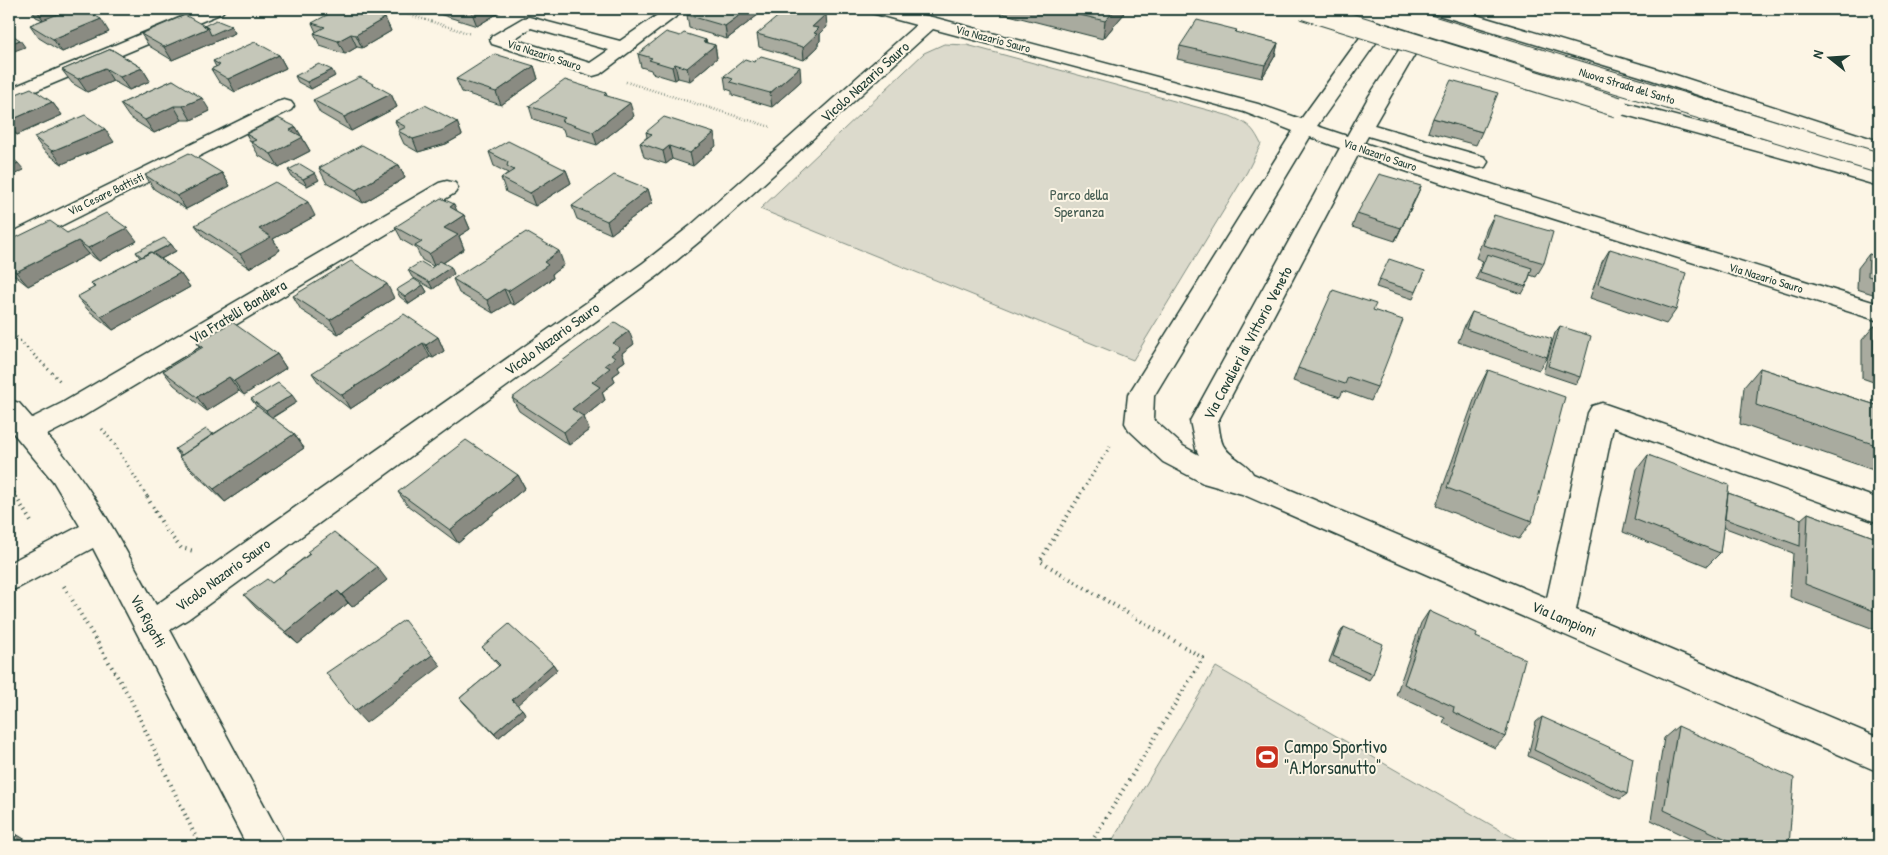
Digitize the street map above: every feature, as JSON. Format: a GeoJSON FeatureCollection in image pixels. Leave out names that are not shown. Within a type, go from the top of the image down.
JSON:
{"type":"FeatureCollection","features":[{"type":"Feature","properties":{"kind":"main road"},"geometry":{"type":"LineString","coordinates":[[9,96],[216,9]]}},
{"type":"Feature","properties":{"kind":"main road","name":"Via Nazario Sauro"},"geometry":{"type":"LineString","coordinates":[[499,40],[592,70],[678,9]]}},
{"type":"Feature","properties":{"kind":"main road","name":"Via Nazario Sauro"},"geometry":{"type":"LineString","coordinates":[[878,9],[1251,108],[1304,128],[1358,137],[1470,185],[1879,314]]}},
{"type":"Feature","properties":{"kind":"main road"},"geometry":{"type":"LineString","coordinates":[[1303,9],[1618,107],[1805,157],[1879,180]]}},
{"type":"Feature","properties":{"kind":"main road","name":"Nuova Strada del Santo"},"geometry":{"type":"LineString","coordinates":[[1376,9],[1879,163]]}},
{"type":"Feature","properties":{"kind":"main road","name":"Via Cavalieri di Vittorio Veneto"},"geometry":{"type":"LineString","coordinates":[[1139,422],[1141,395],[1304,128],[1371,36],[1409,9]]}},
{"type":"Feature","properties":{"kind":"main road","name":"Via Cavalieri di Vittorio Veneto"},"geometry":{"type":"LineString","coordinates":[[1248,484],[1222,463],[1210,449],[1204,421],[1379,96],[1410,47],[1409,9]]}},
{"type":"Feature","properties":{"kind":"main road"},"geometry":{"type":"LineString","coordinates":[[1438,9],[1647,72],[1879,148]]}},
{"type":"Feature","properties":{"kind":"main road","name":"Via Nazario Sauro"},"geometry":{"type":"LineString","coordinates":[[499,40],[529,22],[623,48]]}},
{"type":"Feature","properties":{"kind":"main road","name":"Vicolo Nazario Sauro"},"geometry":{"type":"LineString","coordinates":[[150,626],[178,609],[651,269],[698,232],[930,22]]}},
{"type":"Feature","properties":{"kind":"main road","name":"Via Cesare Battisti"},"geometry":{"type":"LineString","coordinates":[[9,243],[284,106]]}},
{"type":"Feature","properties":{"kind":"main road"},"geometry":{"type":"LineString","coordinates":[[1358,137],[1477,162]]}},
{"type":"Feature","properties":{"kind":"main road","name":"Via Fratelli Bandiera"},"geometry":{"type":"LineString","coordinates":[[18,421],[83,404],[446,188]]}},
{"type":"Feature","properties":{"kind":"main road"},"geometry":{"type":"LineString","coordinates":[[1559,617],[1602,412],[1879,511]]}},
{"type":"Feature","properties":{"kind":"main road","name":"Via Rigotti"},"geometry":{"type":"LineString","coordinates":[[18,421],[63,473],[99,530],[150,626],[174,666],[267,846]]}},
{"type":"Feature","properties":{"kind":"main road"},"geometry":{"type":"LineString","coordinates":[[1139,422],[1173,454],[1213,474],[1248,484]]}},
{"type":"Feature","properties":{"kind":"main road","name":"Via Lampioni"},"geometry":{"type":"LineString","coordinates":[[1248,484],[1879,755]]}},
{"type":"Feature","properties":{"kind":"main road"},"geometry":{"type":"LineString","coordinates":[[9,578],[99,530]]}},
{"type":"Feature","properties":{"kind":"path"},"geometry":{"type":"LineString","coordinates":[[390,9],[486,40],[499,40]]}},
{"type":"Feature","properties":{"kind":"path"},"geometry":{"type":"LineString","coordinates":[[592,70],[803,137]]}},
{"type":"Feature","properties":{"kind":"path"},"geometry":{"type":"LineString","coordinates":[[9,330],[83,404],[115,445],[166,530],[181,548],[200,553]]}},
{"type":"Feature","properties":{"kind":"path"},"geometry":{"type":"LineString","coordinates":[[1088,846],[1203,658],[1040,561],[1120,430],[1139,422]]}},
{"type":"Feature","properties":{"kind":"path"},"geometry":{"type":"LineString","coordinates":[[9,484],[33,525]]}},
{"type":"Feature","properties":{"kind":"path"},"geometry":{"type":"LineString","coordinates":[[64,586],[130,698],[200,846]]}},
{"type":"Feature","properties":{"kind":"green space","name":"Parco della Speranza"},"geometry":{"type":"Polygon","coordinates":[[[944,44],[967,45],[1230,116],[1249,126],[1258,138],[1261,144],[1247,172],[1133,360],[760,209],[924,53],[944,44]]]}},
{"type":"Feature","properties":{"kind":"green space","name":"Campo Sportivo \"A.Morsanutto\""},"geometry":{"type":"Polygon","coordinates":[[[1216,667],[1528,846],[1109,846],[1216,667]]]}},
{"type":"Feature","properties":{"kind":"building"},"geometry":{"type":"Polygon","coordinates":[[[71,9],[83,9],[101,19],[53,39],[30,25],[71,9]]]}},
{"type":"Feature","properties":{"kind":"building"},"geometry":{"type":"Polygon","coordinates":[[[338,9],[354,9],[385,18],[356,35],[351,34],[338,41],[314,33],[325,27],[312,23],[338,9]]]}},
{"type":"Feature","properties":{"kind":"building"},"geometry":{"type":"Polygon","coordinates":[[[457,9],[480,9],[472,13],[457,9]]]}},
{"type":"Feature","properties":{"kind":"building"},"geometry":{"type":"Polygon","coordinates":[[[695,9],[748,9],[725,26],[687,15],[695,9]]]}},
{"type":"Feature","properties":{"kind":"building"},"geometry":{"type":"Polygon","coordinates":[[[787,9],[805,9],[826,14],[812,27],[819,28],[814,33],[817,34],[803,47],[757,34],[787,9]]]}},
{"type":"Feature","properties":{"kind":"building"},"geometry":{"type":"Polygon","coordinates":[[[1055,9],[1116,9],[1105,21],[1055,9]]]}},
{"type":"Feature","properties":{"kind":"building"},"geometry":{"type":"Polygon","coordinates":[[[185,15],[208,28],[164,47],[141,34],[185,15]]]}},
{"type":"Feature","properties":{"kind":"building"},"geometry":{"type":"Polygon","coordinates":[[[216,20],[231,26],[211,35],[208,28],[204,26],[216,20]]]}},
{"type":"Feature","properties":{"kind":"building"},"geometry":{"type":"Polygon","coordinates":[[[1197,20],[1278,43],[1265,65],[1180,46],[1197,20]]]}},
{"type":"Feature","properties":{"kind":"building"},"geometry":{"type":"Polygon","coordinates":[[[666,32],[680,36],[684,33],[706,40],[703,42],[715,45],[687,68],[675,64],[672,67],[649,60],[652,58],[638,54],[666,32]]]}},
{"type":"Feature","properties":{"kind":"building"},"geometry":{"type":"Polygon","coordinates":[[[9,33],[20,40],[9,44],[9,33]]]}},
{"type":"Feature","properties":{"kind":"building"},"geometry":{"type":"Polygon","coordinates":[[[255,42],[279,55],[228,79],[211,69],[220,65],[213,61],[255,42]]]}},
{"type":"Feature","properties":{"kind":"building"},"geometry":{"type":"Polygon","coordinates":[[[111,49],[142,68],[120,77],[105,68],[78,79],[62,70],[111,49]]]}},
{"type":"Feature","properties":{"kind":"building"},"geometry":{"type":"Polygon","coordinates":[[[495,54],[534,66],[496,92],[456,79],[495,54]]]}},
{"type":"Feature","properties":{"kind":"building"},"geometry":{"type":"Polygon","coordinates":[[[761,56],[800,67],[770,93],[730,82],[733,79],[724,76],[745,59],[754,62],[761,56]]]}},
{"type":"Feature","properties":{"kind":"building"},"geometry":{"type":"Polygon","coordinates":[[[319,64],[332,70],[307,82],[295,76],[319,64]]]}},
{"type":"Feature","properties":{"kind":"building"},"geometry":{"type":"Polygon","coordinates":[[[360,77],[391,94],[344,117],[313,100],[360,77]]]}},
{"type":"Feature","properties":{"kind":"building"},"geometry":{"type":"Polygon","coordinates":[[[173,80],[202,98],[183,106],[174,106],[145,120],[120,104],[173,80]]]}},
{"type":"Feature","properties":{"kind":"building"},"geometry":{"type":"Polygon","coordinates":[[[565,80],[630,103],[593,132],[561,121],[565,118],[529,106],[565,80]]]}},
{"type":"Feature","properties":{"kind":"building"},"geometry":{"type":"Polygon","coordinates":[[[1451,80],[1498,93],[1482,132],[1433,118],[1451,80]]]}},
{"type":"Feature","properties":{"kind":"building"},"geometry":{"type":"Polygon","coordinates":[[[31,88],[52,102],[9,121],[9,97],[31,88]]]}},
{"type":"Feature","properties":{"kind":"building"},"geometry":{"type":"Polygon","coordinates":[[[425,105],[457,122],[441,131],[413,139],[398,131],[406,127],[395,121],[425,105]]]}},
{"type":"Feature","properties":{"kind":"building"},"geometry":{"type":"Polygon","coordinates":[[[85,115],[105,129],[52,151],[34,137],[85,115]]]}},
{"type":"Feature","properties":{"kind":"building"},"geometry":{"type":"Polygon","coordinates":[[[664,117],[714,133],[690,153],[669,146],[663,151],[640,143],[652,134],[646,132],[664,117]]]}},
{"type":"Feature","properties":{"kind":"building"},"geometry":{"type":"Polygon","coordinates":[[[278,118],[296,127],[290,130],[303,137],[271,154],[251,142],[256,140],[246,134],[278,118]]]}},
{"type":"Feature","properties":{"kind":"building"},"geometry":{"type":"Polygon","coordinates":[[[508,141],[566,170],[530,193],[501,178],[514,170],[507,166],[508,162],[489,152],[508,141]]]}},
{"type":"Feature","properties":{"kind":"building"},"geometry":{"type":"Polygon","coordinates":[[[362,145],[399,165],[356,190],[319,168],[362,145]]]}},
{"type":"Feature","properties":{"kind":"building"},"geometry":{"type":"Polygon","coordinates":[[[189,153],[222,173],[177,196],[145,175],[189,153]]]}},
{"type":"Feature","properties":{"kind":"building"},"geometry":{"type":"Polygon","coordinates":[[[9,156],[18,163],[9,167],[9,156]]]}},
{"type":"Feature","properties":{"kind":"building"},"geometry":{"type":"Polygon","coordinates":[[[300,164],[315,173],[303,179],[288,170],[300,164]]]}},
{"type":"Feature","properties":{"kind":"building"},"geometry":{"type":"Polygon","coordinates":[[[1379,174],[1421,186],[1401,228],[1357,214],[1379,174]]]}},
{"type":"Feature","properties":{"kind":"building"},"geometry":{"type":"Polygon","coordinates":[[[614,175],[648,189],[607,221],[572,206],[614,175]]]}},
{"type":"Feature","properties":{"kind":"building"},"geometry":{"type":"Polygon","coordinates":[[[275,182],[308,202],[259,229],[271,237],[240,254],[195,225],[275,182]]]}},
{"type":"Feature","properties":{"kind":"building"},"geometry":{"type":"Polygon","coordinates":[[[441,198],[454,204],[450,207],[464,215],[444,228],[458,235],[429,254],[415,246],[422,242],[395,227],[441,198]]]}},
{"type":"Feature","properties":{"kind":"building"},"geometry":{"type":"Polygon","coordinates":[[[106,213],[127,228],[88,248],[78,241],[16,272],[9,267],[9,241],[50,221],[67,233],[106,213]]]}},
{"type":"Feature","properties":{"kind":"building"},"geometry":{"type":"Polygon","coordinates":[[[1494,215],[1553,232],[1544,263],[1483,245],[1494,215]]]}},
{"type":"Feature","properties":{"kind":"building"},"geometry":{"type":"Polygon","coordinates":[[[526,232],[559,251],[544,262],[548,265],[508,291],[504,289],[487,300],[453,279],[526,232]]]}},
{"type":"Feature","properties":{"kind":"building"},"geometry":{"type":"Polygon","coordinates":[[[164,238],[171,244],[142,257],[136,252],[164,238]]]}},
{"type":"Feature","properties":{"kind":"building"},"geometry":{"type":"Polygon","coordinates":[[[1610,249],[1686,273],[1676,310],[1598,284],[1610,249]]]}},
{"type":"Feature","properties":{"kind":"building"},"geometry":{"type":"Polygon","coordinates":[[[151,252],[180,273],[101,316],[77,297],[95,287],[91,283],[151,252]]]}},
{"type":"Feature","properties":{"kind":"building"},"geometry":{"type":"Polygon","coordinates":[[[1487,254],[1532,268],[1526,287],[1480,272],[1487,254]]]}},
{"type":"Feature","properties":{"kind":"building"},"geometry":{"type":"Polygon","coordinates":[[[1869,254],[1879,257],[1879,279],[1868,276],[1869,254]]]}},
{"type":"Feature","properties":{"kind":"building"},"geometry":{"type":"Polygon","coordinates":[[[1389,259],[1425,271],[1416,292],[1379,280],[1389,259]]]}},
{"type":"Feature","properties":{"kind":"building"},"geometry":{"type":"Polygon","coordinates":[[[351,261],[387,284],[330,320],[293,296],[351,261]]]}},
{"type":"Feature","properties":{"kind":"building"},"geometry":{"type":"Polygon","coordinates":[[[440,261],[451,267],[429,282],[408,270],[421,262],[431,268],[440,261]]]}},
{"type":"Feature","properties":{"kind":"building"},"geometry":{"type":"Polygon","coordinates":[[[414,279],[423,285],[405,297],[396,290],[414,279]]]}},
{"type":"Feature","properties":{"kind":"building"},"geometry":{"type":"Polygon","coordinates":[[[1333,290],[1376,304],[1373,310],[1403,320],[1377,387],[1348,377],[1345,384],[1298,368],[1333,290]]]}},
{"type":"Feature","properties":{"kind":"building"},"geometry":{"type":"Polygon","coordinates":[[[1472,312],[1552,339],[1547,357],[1466,329],[1472,312]]]}},
{"type":"Feature","properties":{"kind":"building"},"geometry":{"type":"Polygon","coordinates":[[[404,314],[438,337],[426,345],[423,343],[342,395],[312,373],[404,314]]]}},
{"type":"Feature","properties":{"kind":"building"},"geometry":{"type":"Polygon","coordinates":[[[232,322],[277,354],[234,381],[229,377],[197,397],[163,371],[203,347],[197,343],[232,322]]]}},
{"type":"Feature","properties":{"kind":"building"},"geometry":{"type":"Polygon","coordinates":[[[615,322],[629,331],[613,343],[620,348],[611,355],[615,358],[605,365],[610,368],[592,382],[600,387],[572,409],[583,416],[564,432],[512,398],[615,322]]]}},
{"type":"Feature","properties":{"kind":"building"},"geometry":{"type":"Polygon","coordinates":[[[1560,326],[1591,336],[1580,377],[1548,366],[1560,326]]]}},
{"type":"Feature","properties":{"kind":"building"},"geometry":{"type":"Polygon","coordinates":[[[1874,326],[1879,328],[1879,366],[1874,365],[1874,326]]]}},
{"type":"Feature","properties":{"kind":"building"},"geometry":{"type":"Polygon","coordinates":[[[1760,368],[1879,406],[1879,446],[1756,405],[1760,368]]]}},
{"type":"Feature","properties":{"kind":"building"},"geometry":{"type":"Polygon","coordinates":[[[1488,370],[1565,397],[1532,521],[1447,488],[1488,370]]]}},
{"type":"Feature","properties":{"kind":"building"},"geometry":{"type":"Polygon","coordinates":[[[278,383],[292,395],[266,411],[251,399],[278,383]]]}},
{"type":"Feature","properties":{"kind":"building"},"geometry":{"type":"Polygon","coordinates":[[[257,406],[294,434],[214,489],[179,457],[257,406]]]}},
{"type":"Feature","properties":{"kind":"building"},"geometry":{"type":"Polygon","coordinates":[[[206,429],[213,434],[182,455],[175,449],[206,429]]]}},
{"type":"Feature","properties":{"kind":"building"},"geometry":{"type":"Polygon","coordinates":[[[466,440],[518,475],[450,530],[398,492],[466,440]]]}},
{"type":"Feature","properties":{"kind":"building"},"geometry":{"type":"Polygon","coordinates":[[[1648,455],[1729,485],[1720,553],[1634,519],[1648,455]]]}},
{"type":"Feature","properties":{"kind":"building"},"geometry":{"type":"Polygon","coordinates":[[[1728,493],[1801,519],[1800,546],[1725,519],[1728,493]]]}},
{"type":"Feature","properties":{"kind":"building"},"geometry":{"type":"Polygon","coordinates":[[[1808,513],[1879,539],[1879,613],[1805,584],[1808,513]]]}},
{"type":"Feature","properties":{"kind":"building"},"geometry":{"type":"Polygon","coordinates":[[[334,532],[377,567],[342,595],[338,591],[286,632],[244,595],[267,579],[272,583],[310,554],[307,552],[334,532]]]}},
{"type":"Feature","properties":{"kind":"building"},"geometry":{"type":"Polygon","coordinates":[[[1429,611],[1477,633],[1476,637],[1525,659],[1505,737],[1453,712],[1454,707],[1404,684],[1429,611]]]}},
{"type":"Feature","properties":{"kind":"building"},"geometry":{"type":"Polygon","coordinates":[[[404,620],[432,655],[355,711],[326,673],[404,620]]]}},
{"type":"Feature","properties":{"kind":"building"},"geometry":{"type":"Polygon","coordinates":[[[509,624],[553,664],[512,700],[522,709],[494,733],[460,698],[500,665],[482,647],[509,624]]]}},
{"type":"Feature","properties":{"kind":"building"},"geometry":{"type":"Polygon","coordinates":[[[1344,627],[1383,644],[1373,674],[1333,656],[1344,627]]]}},
{"type":"Feature","properties":{"kind":"building"},"geometry":{"type":"Polygon","coordinates":[[[1542,717],[1633,758],[1627,794],[1534,750],[1542,717]]]}},
{"type":"Feature","properties":{"kind":"building"},"geometry":{"type":"Polygon","coordinates":[[[1678,726],[1794,778],[1789,846],[1741,846],[1664,810],[1678,726]]]}},
{"type":"Feature","properties":{"kind":"building"},"geometry":{"type":"Polygon","coordinates":[[[16,834],[21,846],[9,846],[9,839],[16,834]]]}},
{"type":"Feature","properties":{"kind":"place","name":"Campo Sportivo \"A.Morsanutto\""},"geometry":{"type":"Point","coordinates":[1267,757]}}]}
